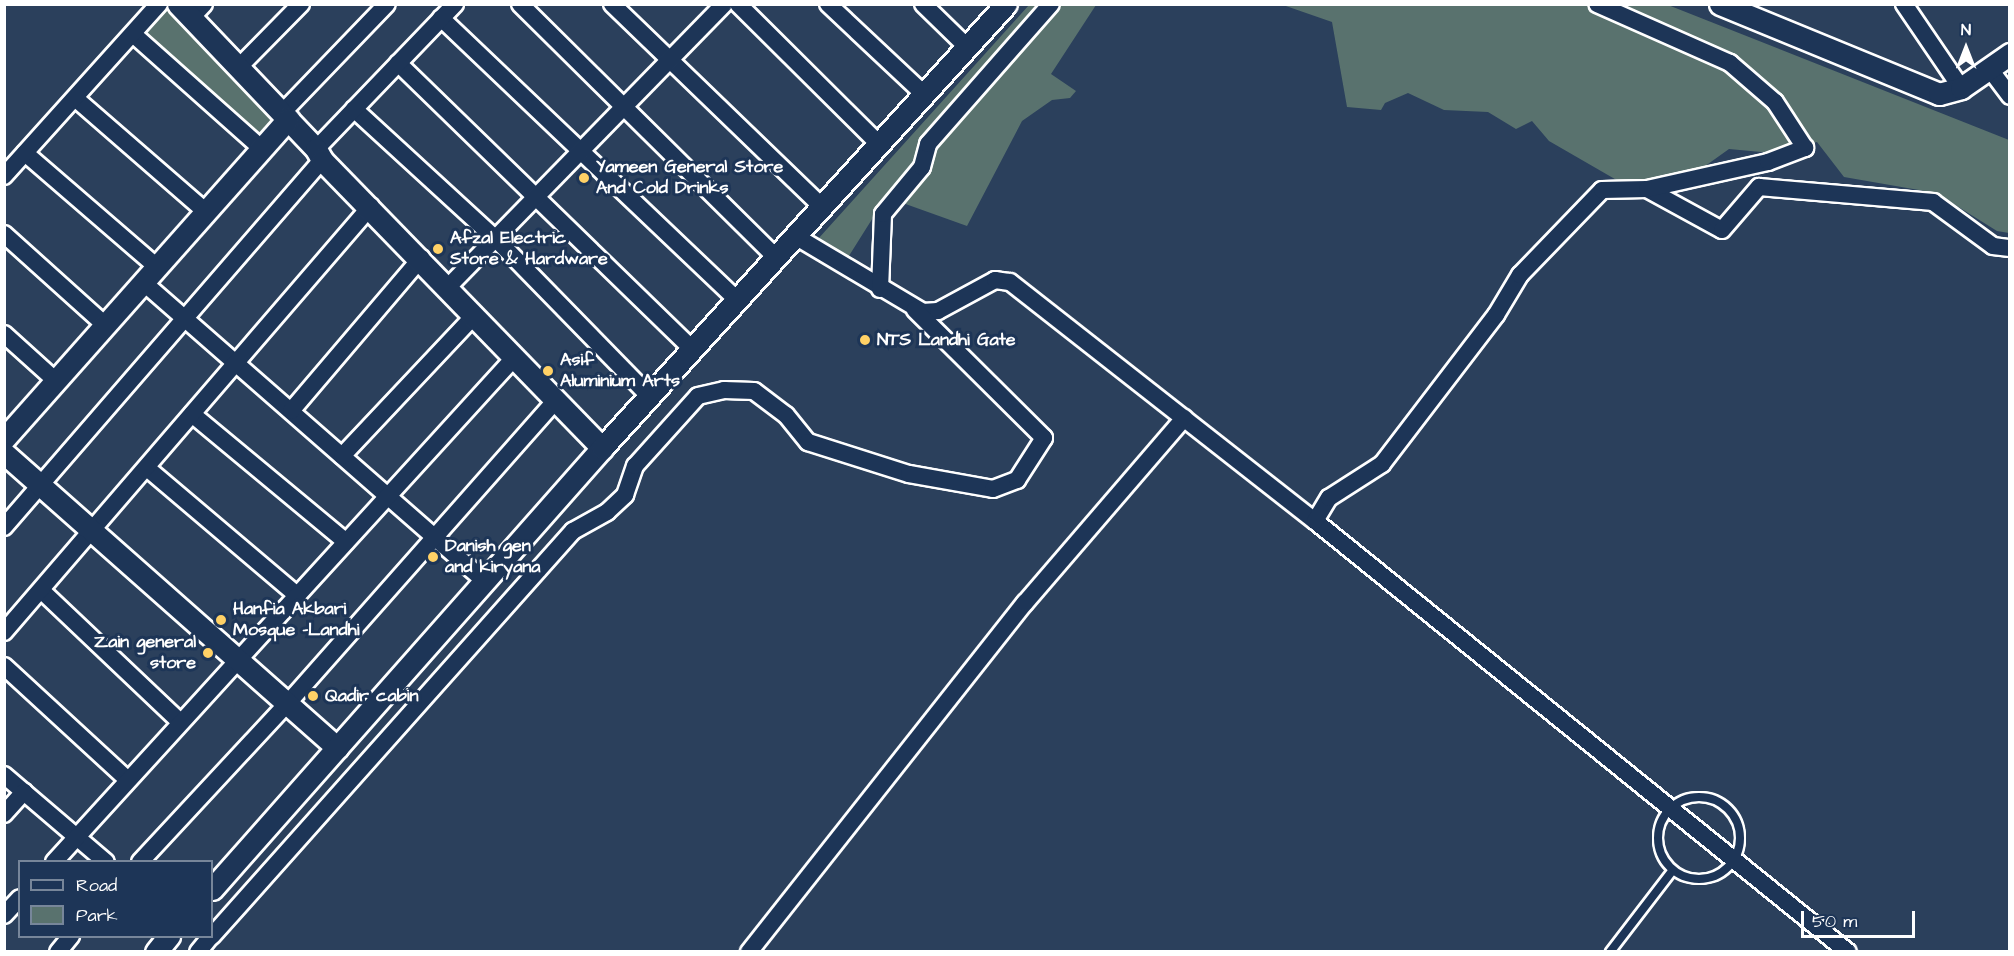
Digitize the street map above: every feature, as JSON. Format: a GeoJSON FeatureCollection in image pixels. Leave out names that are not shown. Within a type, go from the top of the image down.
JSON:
{"type":"FeatureCollection","features":[{"type":"Feature","properties":{"kind":"street"},"geometry":{"type":"LineString","coordinates":[[4,176],[159,4]]}},
{"type":"Feature","properties":{"kind":"street"},"geometry":{"type":"LineString","coordinates":[[238,68],[301,4]]}},
{"type":"Feature","properties":{"kind":"street"},"geometry":{"type":"LineString","coordinates":[[4,439],[262,149],[285,116],[387,4]]}},
{"type":"Feature","properties":{"kind":"street"},"geometry":{"type":"LineString","coordinates":[[4,527],[184,320],[354,109],[455,4]]}},
{"type":"Feature","properties":{"kind":"street"},"geometry":{"type":"LineString","coordinates":[[520,4],[776,257]]}},
{"type":"Feature","properties":{"kind":"street"},"geometry":{"type":"LineString","coordinates":[[612,4],[822,207]]}},
{"type":"Feature","properties":{"kind":"street"},"geometry":{"type":"LineString","coordinates":[[448,286],[724,4]]}},
{"type":"Feature","properties":{"kind":"street"},"geometry":{"type":"LineString","coordinates":[[738,4],[879,144]]}},
{"type":"Feature","properties":{"kind":"street"},"geometry":{"type":"LineString","coordinates":[[828,4],[924,94]]}},
{"type":"Feature","properties":{"kind":"street"},"geometry":{"type":"LineString","coordinates":[[923,4],[967,47]]}},
{"type":"Feature","properties":{"kind":"street"},"geometry":{"type":"LineString","coordinates":[[213,888],[602,448],[1006,4]]}},
{"type":"Feature","properties":{"kind":"street"},"geometry":{"type":"LineString","coordinates":[[880,289],[883,214],[922,167],[928,144],[1051,4]]}},
{"type":"Feature","properties":{"kind":"street"},"geometry":{"type":"LineString","coordinates":[[1315,520],[1329,498],[1382,464],[1496,315],[1520,275],[1602,190],[1647,189],[1768,162],[1805,148],[1775,102],[1730,63],[1597,4]]}},
{"type":"Feature","properties":{"kind":"street"},"geometry":{"type":"LineString","coordinates":[[1904,4],[1961,88]]}},
{"type":"Feature","properties":{"kind":"street"},"geometry":{"type":"LineString","coordinates":[[1728,6],[1940,94],[1961,88],[2010,54]]}},
{"type":"Feature","properties":{"kind":"street"},"geometry":{"type":"LineString","coordinates":[[191,9],[238,68],[602,448]]}},
{"type":"Feature","properties":{"kind":"street"},"geometry":{"type":"LineString","coordinates":[[441,18],[737,300]]}},
{"type":"Feature","properties":{"kind":"street"},"geometry":{"type":"LineString","coordinates":[[133,34],[262,149]]}},
{"type":"Feature","properties":{"kind":"street"},"geometry":{"type":"LineString","coordinates":[[398,63],[692,349]]}},
{"type":"Feature","properties":{"kind":"street"},"geometry":{"type":"LineString","coordinates":[[1989,68],[2010,96]]}},
{"type":"Feature","properties":{"kind":"street"},"geometry":{"type":"LineString","coordinates":[[75,98],[206,212]]}},
{"type":"Feature","properties":{"kind":"street"},"geometry":{"type":"LineString","coordinates":[[354,109],[495,238],[649,396]]}},
{"type":"Feature","properties":{"kind":"street"},"geometry":{"type":"LineString","coordinates":[[26,153],[150,275],[184,320],[484,581]]}},
{"type":"Feature","properties":{"kind":"street"},"geometry":{"type":"LineString","coordinates":[[1647,189],[1722,230],[1759,188],[1933,202],[1993,246],[2010,248]]}},
{"type":"Feature","properties":{"kind":"street"},"geometry":{"type":"LineString","coordinates":[[4,632],[371,206]]}},
{"type":"Feature","properties":{"kind":"street"},"geometry":{"type":"LineString","coordinates":[[4,234],[105,325]]}},
{"type":"Feature","properties":{"kind":"street"},"geometry":{"type":"LineString","coordinates":[[213,934],[573,531],[607,512],[626,495],[635,466],[698,396],[724,390],[754,391],[786,415],[808,442],[909,474],[993,489],[1017,480],[1044,438],[915,310],[795,236]]}},
{"type":"Feature","properties":{"kind":"street"},"geometry":{"type":"LineString","coordinates":[[291,411],[421,258]]}},
{"type":"Feature","properties":{"kind":"street"},"geometry":{"type":"LineString","coordinates":[[915,310],[938,311],[994,280],[1010,282],[1315,520],[1669,809],[1848,951]]}},
{"type":"Feature","properties":{"kind":"street"},"geometry":{"type":"LineString","coordinates":[[342,456],[475,315]]}},
{"type":"Feature","properties":{"kind":"street"},"geometry":{"type":"LineString","coordinates":[[4,334],[56,381]]}},
{"type":"Feature","properties":{"kind":"street"},"geometry":{"type":"LineString","coordinates":[[55,860],[515,357]]}},
{"type":"Feature","properties":{"kind":"street"},"geometry":{"type":"LineString","coordinates":[[141,860],[288,703],[556,400]]}},
{"type":"Feature","properties":{"kind":"street"},"geometry":{"type":"LineString","coordinates":[[192,414],[346,542]]}},
{"type":"Feature","properties":{"kind":"street"},"geometry":{"type":"LineString","coordinates":[[749,951],[1025,603],[1184,418]]}},
{"type":"Feature","properties":{"kind":"street"},"geometry":{"type":"LineString","coordinates":[[4,453],[337,748]]}},
{"type":"Feature","properties":{"kind":"street"},"geometry":{"type":"LineString","coordinates":[[147,468],[297,595]]}},
{"type":"Feature","properties":{"kind":"street"},"geometry":{"type":"LineString","coordinates":[[40,590],[180,722]]}},
{"type":"Feature","properties":{"kind":"street"},"geometry":{"type":"LineString","coordinates":[[4,666],[128,779]]}},
{"type":"Feature","properties":{"kind":"street"},"geometry":{"type":"LineString","coordinates":[[4,775],[105,860]]}},
{"type":"Feature","properties":{"kind":"street"},"geometry":{"type":"LineString","coordinates":[[4,814],[24,792]]}},
{"type":"Feature","properties":{"kind":"street"},"geometry":{"type":"LineString","coordinates":[[4,915],[18,900]]}},
{"type":"Feature","properties":{"kind":"street"},"geometry":{"type":"LineString","coordinates":[[58,951],[69,938]]}},
{"type":"Feature","properties":{"kind":"street"},"geometry":{"type":"LineString","coordinates":[[156,951],[168,938]]}},
{"type":"Feature","properties":{"kind":"street"},"geometry":{"type":"LineString","coordinates":[[198,951],[209,938]]}},
{"type":"Feature","properties":{"kind":"lane"},"geometry":{"type":"LineString","coordinates":[[1696,796],[1725,805],[1740,831],[1739,849],[1734,860],[1724,871],[1706,878],[1685,877],[1673,870],[1662,857],[1657,840],[1659,823],[1669,809],[1696,796]]}},
{"type":"Feature","properties":{"kind":"lane"},"geometry":{"type":"LineString","coordinates":[[1610,951],[1673,870]]}},
{"type":"Feature","properties":{"kind":"green space"},"geometry":{"type":"Polygon","coordinates":[[[159,5],[178,5],[288,119],[262,149],[133,34],[159,5]]]}},
{"type":"Feature","properties":{"kind":"green space"},"geometry":{"type":"Polygon","coordinates":[[[1029,5],[1096,5],[1051,74],[1076,91],[1070,98],[1052,100],[1022,121],[967,226],[886,197],[847,259],[818,239],[1029,5]]]}},
{"type":"Feature","properties":{"kind":"green space"},"geometry":{"type":"Polygon","coordinates":[[[1283,5],[1668,5],[2009,140],[2009,233],[1997,231],[1936,193],[1844,177],[1817,142],[1772,153],[1729,149],[1701,169],[1649,181],[1620,182],[1549,141],[1532,121],[1516,129],[1488,112],[1444,110],[1408,93],[1385,103],[1381,110],[1347,107],[1332,22],[1283,5]]]}},
{"type":"Feature","properties":{"kind":"place","name":"Yameen General Store And Cold Drinks"},"geometry":{"type":"Point","coordinates":[584,178]}},
{"type":"Feature","properties":{"kind":"place","name":"Afzal Electric Store & Hardware"},"geometry":{"type":"Point","coordinates":[438,249]}},
{"type":"Feature","properties":{"kind":"place","name":"NTS Landhi Gate"},"geometry":{"type":"Point","coordinates":[865,340]}},
{"type":"Feature","properties":{"kind":"place","name":"Asif Aluminium Arts"},"geometry":{"type":"Point","coordinates":[548,371]}},
{"type":"Feature","properties":{"kind":"place","name":"Danish gen and kiryana"},"geometry":{"type":"Point","coordinates":[433,557]}},
{"type":"Feature","properties":{"kind":"place","name":"Hanfia Akbari Mosque -Landhi"},"geometry":{"type":"Point","coordinates":[221,620]}},
{"type":"Feature","properties":{"kind":"place","name":"Zain general store"},"geometry":{"type":"Point","coordinates":[208,653]}},
{"type":"Feature","properties":{"kind":"place","name":"Qadir cabin"},"geometry":{"type":"Point","coordinates":[313,696]}}]}
